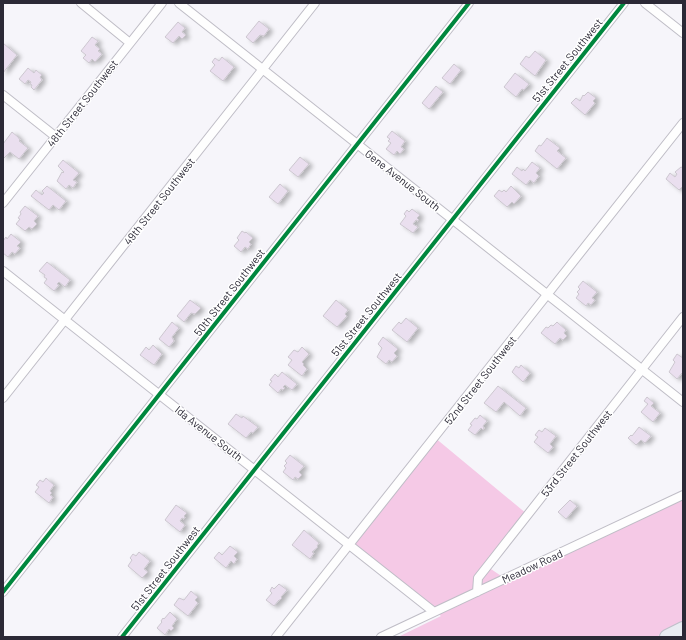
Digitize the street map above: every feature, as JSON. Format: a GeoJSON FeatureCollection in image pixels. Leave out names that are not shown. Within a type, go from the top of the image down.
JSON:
{"type":"FeatureCollection","features":[{"type":"Feature","properties":{"kind":"highway"},"geometry":{"type":"LineString","coordinates":[[667,637],[683,629]]}},
{"type":"Feature","properties":{"kind":"street"},"geometry":{"type":"LineString","coordinates":[[81,3],[130,42]]}},
{"type":"Feature","properties":{"kind":"street","name":"48th Street Southwest"},"geometry":{"type":"LineString","coordinates":[[3,203],[162,3]]}},
{"type":"Feature","properties":{"kind":"street","name":"Gene Avenue South"},"geometry":{"type":"LineString","coordinates":[[179,3],[683,402]]}},
{"type":"Feature","properties":{"kind":"street","name":"49th Street Southwest"},"geometry":{"type":"LineString","coordinates":[[3,398],[315,3]]}},
{"type":"Feature","properties":{"kind":"street","name":"50th Street Southwest"},"geometry":{"type":"LineString","coordinates":[[3,592],[470,3]]}},
{"type":"Feature","properties":{"kind":"street","name":"51st Street Southwest"},"geometry":{"type":"LineString","coordinates":[[122,637],[624,3]]}},
{"type":"Feature","properties":{"kind":"street"},"geometry":{"type":"LineString","coordinates":[[645,3],[683,33]]}},
{"type":"Feature","properties":{"kind":"street"},"geometry":{"type":"LineString","coordinates":[[3,95],[56,137]]}},
{"type":"Feature","properties":{"kind":"street","name":"52nd Street Southwest"},"geometry":{"type":"LineString","coordinates":[[276,637],[683,123]]}},
{"type":"Feature","properties":{"kind":"street","name":"Ida Avenue South"},"geometry":{"type":"LineString","coordinates":[[3,270],[434,612]]}},
{"type":"Feature","properties":{"kind":"street","name":"53rd Street Southwest"},"geometry":{"type":"LineString","coordinates":[[477,592],[478,578],[683,317]]}},
{"type":"Feature","properties":{"kind":"street","name":"Meadow Road"},"geometry":{"type":"LineString","coordinates":[[381,637],[683,495]]}},
{"type":"Feature","properties":{"kind":"shaded area"},"geometry":{"type":"Polygon","coordinates":[[[434,437],[527,514],[488,567],[507,580],[683,495],[683,624],[656,637],[398,637],[441,616],[351,542],[434,437]]]}},
{"type":"Feature","properties":{"kind":"building"},"geometry":{"type":"Polygon","coordinates":[[[259,21],[269,29],[264,36],[260,35],[253,43],[246,37],[259,21]]]}},
{"type":"Feature","properties":{"kind":"building"},"geometry":{"type":"Polygon","coordinates":[[[178,22],[185,28],[182,32],[186,35],[182,39],[179,36],[173,43],[165,37],[178,22]]]}},
{"type":"Feature","properties":{"kind":"building"},"geometry":{"type":"Polygon","coordinates":[[[92,37],[98,41],[95,45],[100,49],[98,51],[102,54],[95,62],[92,59],[89,63],[83,58],[86,55],[81,51],[92,37]]]}},
{"type":"Feature","properties":{"kind":"building"},"geometry":{"type":"Polygon","coordinates":[[[3,43],[17,55],[3,73],[3,43]]]}},
{"type":"Feature","properties":{"kind":"building"},"geometry":{"type":"Polygon","coordinates":[[[535,51],[546,60],[535,76],[520,64],[526,56],[529,58],[535,51]]]}},
{"type":"Feature","properties":{"kind":"building"},"geometry":{"type":"Polygon","coordinates":[[[222,57],[234,67],[223,81],[210,71],[215,65],[212,62],[215,58],[219,61],[222,57]]]}},
{"type":"Feature","properties":{"kind":"building"},"geometry":{"type":"Polygon","coordinates":[[[454,64],[461,70],[450,84],[442,78],[454,64]]]}},
{"type":"Feature","properties":{"kind":"building"},"geometry":{"type":"Polygon","coordinates":[[[28,68],[34,73],[36,70],[42,75],[40,77],[42,80],[34,90],[31,87],[31,82],[28,80],[25,84],[19,79],[28,68]]]}},
{"type":"Feature","properties":{"kind":"building"},"geometry":{"type":"Polygon","coordinates":[[[515,73],[529,84],[524,90],[522,89],[516,97],[504,87],[515,73]]]}},
{"type":"Feature","properties":{"kind":"building"},"geometry":{"type":"Polygon","coordinates":[[[436,86],[443,92],[429,109],[422,103],[436,86]]]}},
{"type":"Feature","properties":{"kind":"building"},"geometry":{"type":"Polygon","coordinates":[[[588,92],[596,98],[593,101],[595,103],[585,115],[571,103],[576,98],[580,101],[583,95],[584,96],[588,92]]]}},
{"type":"Feature","properties":{"kind":"building"},"geometry":{"type":"Polygon","coordinates":[[[392,131],[405,141],[401,147],[404,149],[400,154],[397,151],[394,155],[386,149],[391,143],[388,141],[390,139],[387,137],[392,131]]]}},
{"type":"Feature","properties":{"kind":"building"},"geometry":{"type":"Polygon","coordinates":[[[12,132],[18,137],[20,140],[19,141],[28,148],[19,159],[10,152],[4,158],[3,157],[3,144],[12,132]]]}},
{"type":"Feature","properties":{"kind":"building"},"geometry":{"type":"Polygon","coordinates":[[[547,138],[560,148],[557,151],[566,158],[557,169],[535,151],[547,138]]]}},
{"type":"Feature","properties":{"kind":"building"},"geometry":{"type":"Polygon","coordinates":[[[300,157],[309,164],[298,177],[289,170],[300,157]]]}},
{"type":"Feature","properties":{"kind":"building"},"geometry":{"type":"Polygon","coordinates":[[[63,160],[79,173],[73,180],[77,182],[73,188],[69,185],[66,189],[57,181],[62,172],[64,172],[58,166],[63,160]]]}},
{"type":"Feature","properties":{"kind":"building"},"geometry":{"type":"Polygon","coordinates":[[[532,162],[540,168],[536,173],[539,176],[534,183],[530,180],[526,185],[512,174],[517,167],[522,171],[523,169],[525,171],[532,162]]]}},
{"type":"Feature","properties":{"kind":"building"},"geometry":{"type":"Polygon","coordinates":[[[681,167],[683,168],[683,186],[679,190],[666,179],[670,173],[675,177],[677,174],[675,172],[681,167]]]}},
{"type":"Feature","properties":{"kind":"building"},"geometry":{"type":"Polygon","coordinates":[[[280,184],[288,191],[278,204],[269,197],[280,184]]]}},
{"type":"Feature","properties":{"kind":"building"},"geometry":{"type":"Polygon","coordinates":[[[47,186],[66,201],[59,210],[53,205],[49,210],[31,196],[36,190],[42,195],[44,193],[42,191],[47,186]]]}},
{"type":"Feature","properties":{"kind":"building"},"geometry":{"type":"Polygon","coordinates":[[[511,186],[521,196],[514,204],[512,202],[507,207],[494,196],[499,190],[502,192],[504,190],[506,192],[511,186]]]}},
{"type":"Feature","properties":{"kind":"building"},"geometry":{"type":"Polygon","coordinates":[[[25,206],[38,216],[34,221],[37,224],[32,229],[29,227],[25,231],[16,224],[20,219],[18,218],[21,214],[20,212],[25,206]]]}},
{"type":"Feature","properties":{"kind":"building"},"geometry":{"type":"Polygon","coordinates":[[[412,209],[420,215],[417,218],[419,220],[416,220],[413,224],[418,227],[413,233],[400,224],[406,216],[404,214],[407,210],[409,212],[412,209]]]}},
{"type":"Feature","properties":{"kind":"building"},"geometry":{"type":"Polygon","coordinates":[[[242,231],[245,233],[246,232],[253,238],[249,242],[251,244],[248,249],[245,247],[241,252],[234,246],[239,240],[237,238],[242,231]]]}},
{"type":"Feature","properties":{"kind":"building"},"geometry":{"type":"Polygon","coordinates":[[[11,234],[21,242],[17,246],[20,248],[15,254],[12,252],[8,257],[3,253],[3,241],[11,234]]]}},
{"type":"Feature","properties":{"kind":"building"},"geometry":{"type":"Polygon","coordinates":[[[47,262],[70,280],[65,287],[59,282],[57,284],[59,285],[54,291],[44,283],[47,279],[44,277],[45,275],[39,271],[47,262]]]}},
{"type":"Feature","properties":{"kind":"building"},"geometry":{"type":"Polygon","coordinates":[[[583,281],[597,292],[592,298],[595,300],[591,305],[588,303],[586,306],[576,298],[579,294],[577,292],[580,289],[578,287],[583,281]]]}},
{"type":"Feature","properties":{"kind":"building"},"geometry":{"type":"Polygon","coordinates":[[[190,300],[201,308],[195,314],[191,313],[184,322],[177,316],[190,300]]]}},
{"type":"Feature","properties":{"kind":"building"},"geometry":{"type":"Polygon","coordinates":[[[336,300],[348,310],[345,314],[347,316],[337,327],[323,316],[336,300]]]}},
{"type":"Feature","properties":{"kind":"building"},"geometry":{"type":"Polygon","coordinates":[[[406,318],[418,328],[407,342],[392,330],[399,322],[401,324],[406,318]]]}},
{"type":"Feature","properties":{"kind":"building"},"geometry":{"type":"Polygon","coordinates":[[[172,322],[179,328],[172,337],[174,341],[169,347],[159,339],[172,322]]]}},
{"type":"Feature","properties":{"kind":"building"},"geometry":{"type":"Polygon","coordinates":[[[557,322],[566,330],[564,333],[567,336],[563,340],[560,338],[555,344],[541,333],[546,327],[548,328],[551,325],[553,326],[557,322]]]}},
{"type":"Feature","properties":{"kind":"building"},"geometry":{"type":"Polygon","coordinates":[[[383,337],[398,349],[394,353],[397,356],[392,362],[389,360],[386,364],[377,357],[382,348],[378,344],[383,337]]]}},
{"type":"Feature","properties":{"kind":"building"},"geometry":{"type":"Polygon","coordinates":[[[153,345],[162,354],[154,365],[140,355],[146,347],[149,350],[153,345]]]}},
{"type":"Feature","properties":{"kind":"building"},"geometry":{"type":"Polygon","coordinates":[[[302,347],[309,354],[302,362],[307,369],[302,376],[288,365],[292,360],[288,357],[294,350],[298,352],[302,347]]]}},
{"type":"Feature","properties":{"kind":"building"},"geometry":{"type":"Polygon","coordinates":[[[677,354],[683,358],[683,375],[682,373],[677,379],[669,372],[675,362],[673,360],[677,354]]]}},
{"type":"Feature","properties":{"kind":"building"},"geometry":{"type":"Polygon","coordinates":[[[521,365],[530,373],[523,382],[512,372],[516,366],[519,368],[521,365]]]}},
{"type":"Feature","properties":{"kind":"building"},"geometry":{"type":"Polygon","coordinates":[[[282,372],[297,384],[292,390],[285,385],[283,387],[285,388],[283,390],[281,389],[278,393],[269,385],[272,381],[270,380],[275,374],[278,377],[282,372]]]}},
{"type":"Feature","properties":{"kind":"building"},"geometry":{"type":"Polygon","coordinates":[[[498,386],[526,408],[520,416],[504,402],[496,412],[484,403],[498,386]]]}},
{"type":"Feature","properties":{"kind":"building"},"geometry":{"type":"Polygon","coordinates":[[[647,397],[654,403],[651,406],[660,413],[653,422],[641,412],[648,404],[644,401],[647,397]]]}},
{"type":"Feature","properties":{"kind":"building"},"geometry":{"type":"Polygon","coordinates":[[[236,414],[242,418],[243,416],[258,427],[246,438],[228,424],[236,414]]]}},
{"type":"Feature","properties":{"kind":"building"},"geometry":{"type":"Polygon","coordinates":[[[480,415],[487,421],[483,426],[483,430],[481,428],[475,435],[468,430],[472,425],[470,424],[480,415]]]}},
{"type":"Feature","properties":{"kind":"building"},"geometry":{"type":"Polygon","coordinates":[[[639,427],[651,436],[645,443],[641,440],[636,445],[628,438],[631,435],[632,436],[639,427]]]}},
{"type":"Feature","properties":{"kind":"building"},"geometry":{"type":"Polygon","coordinates":[[[545,428],[556,436],[550,444],[553,447],[548,453],[534,442],[538,437],[535,435],[539,430],[542,432],[545,428]]]}},
{"type":"Feature","properties":{"kind":"building"},"geometry":{"type":"Polygon","coordinates":[[[290,455],[304,466],[299,472],[302,475],[298,479],[295,477],[293,480],[283,472],[286,468],[284,466],[287,463],[285,461],[290,455]]]}},
{"type":"Feature","properties":{"kind":"building"},"geometry":{"type":"Polygon","coordinates":[[[46,478],[54,485],[50,491],[52,493],[50,495],[53,497],[49,503],[35,492],[39,487],[36,485],[40,480],[43,482],[46,478]]]}},
{"type":"Feature","properties":{"kind":"building"},"geometry":{"type":"Polygon","coordinates":[[[570,500],[577,506],[566,519],[558,512],[570,500]]]}},
{"type":"Feature","properties":{"kind":"building"},"geometry":{"type":"Polygon","coordinates":[[[176,505],[187,513],[184,516],[184,519],[182,518],[180,521],[185,525],[180,532],[165,520],[176,505]]]}},
{"type":"Feature","properties":{"kind":"building"},"geometry":{"type":"Polygon","coordinates":[[[304,530],[319,543],[317,546],[318,547],[312,552],[314,553],[310,559],[292,545],[304,530]]]}},
{"type":"Feature","properties":{"kind":"building"},"geometry":{"type":"Polygon","coordinates":[[[230,546],[238,552],[234,556],[237,559],[234,564],[231,561],[226,568],[214,558],[219,552],[222,555],[230,546]]]}},
{"type":"Feature","properties":{"kind":"building"},"geometry":{"type":"Polygon","coordinates":[[[139,552],[150,561],[144,569],[148,572],[142,578],[128,566],[132,560],[130,558],[133,554],[136,556],[139,552]]]}},
{"type":"Feature","properties":{"kind":"building"},"geometry":{"type":"Polygon","coordinates":[[[279,584],[287,590],[274,606],[266,600],[272,593],[270,591],[272,587],[274,589],[279,584]]]}},
{"type":"Feature","properties":{"kind":"building"},"geometry":{"type":"Polygon","coordinates":[[[191,591],[198,597],[195,600],[198,603],[188,616],[174,605],[179,598],[184,600],[191,591]]]}},
{"type":"Feature","properties":{"kind":"building"},"geometry":{"type":"Polygon","coordinates":[[[170,612],[177,619],[172,626],[174,628],[171,631],[169,629],[165,635],[157,628],[162,622],[161,621],[163,618],[164,619],[170,612]]]}},
{"type":"Feature","properties":{"kind":"cycle path"},"geometry":{"type":"LineString","coordinates":[[3,592],[469,3]]}},
{"type":"Feature","properties":{"kind":"cycle path"},"geometry":{"type":"LineString","coordinates":[[122,637],[624,3]]}}]}
